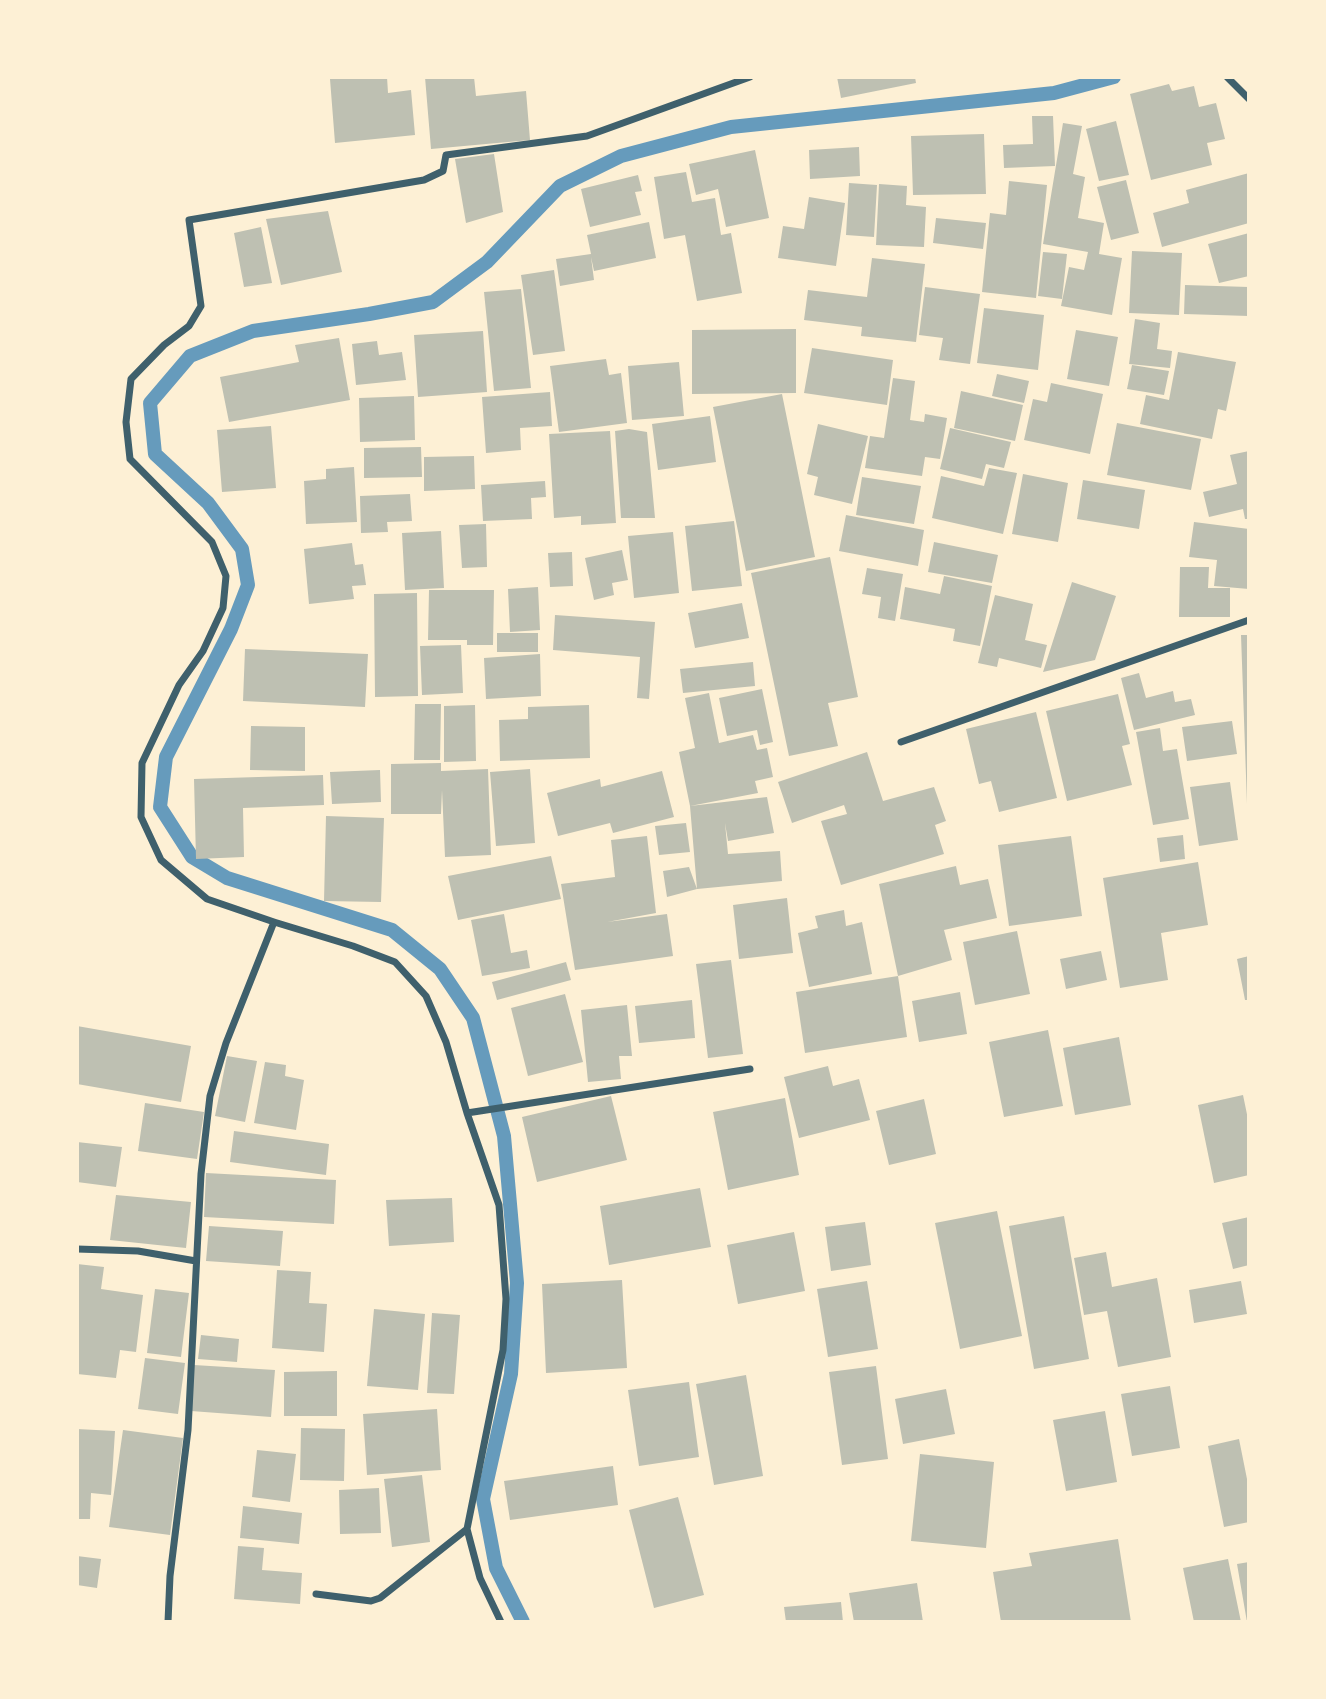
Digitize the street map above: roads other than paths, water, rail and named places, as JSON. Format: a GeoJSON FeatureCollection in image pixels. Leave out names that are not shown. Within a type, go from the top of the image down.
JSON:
{"type":"FeatureCollection","features":[{"type":"Feature","properties":{"kind":"street"},"geometry":{"type":"LineString","coordinates":[[501,1622],[480,1578],[467,1529],[503,1350],[506,1299],[499,1205],[467,1114],[446,1042],[426,996],[395,962],[207,899],[161,860],[141,817],[142,763],[179,685],[203,651],[223,608],[226,576],[212,542],[130,459],[126,422],[131,379],[164,345],[189,326],[201,306],[189,220],[424,180],[443,171],[446,155],[587,136],[750,77]]}},
{"type":"Feature","properties":{"kind":"street"},"geometry":{"type":"LineString","coordinates":[[1227,77],[1249,99]]}},
{"type":"Feature","properties":{"kind":"street"},"geometry":{"type":"LineString","coordinates":[[901,742],[1249,620]]}},
{"type":"Feature","properties":{"kind":"street"},"geometry":{"type":"LineString","coordinates":[[168,1622],[170,1576],[188,1430],[196,1261],[210,1096],[226,1043],[274,922]]}},
{"type":"Feature","properties":{"kind":"street"},"geometry":{"type":"LineString","coordinates":[[467,1114],[750,1069]]}},
{"type":"Feature","properties":{"kind":"street"},"geometry":{"type":"LineString","coordinates":[[77,1249],[138,1251],[196,1261]]}},
{"type":"Feature","properties":{"kind":"street"},"geometry":{"type":"LineString","coordinates":[[316,1594],[371,1601],[380,1598],[467,1529]]}},
{"type":"Feature","properties":{"kind":"waterway"},"geometry":{"type":"LineString","coordinates":[[523,1622],[496,1568],[483,1499],[511,1374],[517,1283],[504,1136],[473,1018],[440,969],[392,930],[227,878],[192,857],[160,807],[166,757],[231,629],[248,585],[242,549],[208,503],[155,454],[150,403],[190,356],[253,331],[433,302],[487,262],[560,186],[621,156],[731,127],[1054,93],[1114,77]]}}]}
